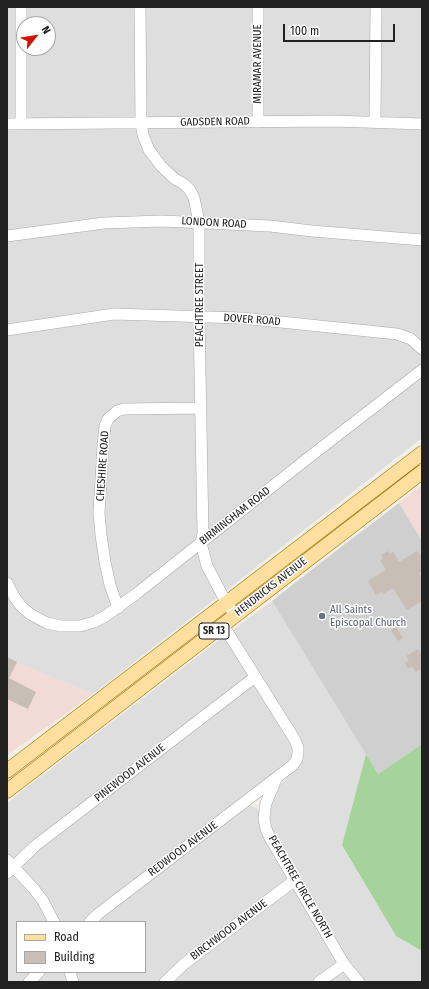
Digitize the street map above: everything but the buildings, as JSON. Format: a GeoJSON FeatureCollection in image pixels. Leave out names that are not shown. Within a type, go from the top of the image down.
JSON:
{"type":"FeatureCollection","features":[{"type":"Feature","properties":{"kind":"main road","name":"HENDRICKS AVENUE"},"geometry":{"type":"LineString","coordinates":[[7,771],[422,454]]}},
{"type":"Feature","properties":{"kind":"main road","name":"HENDRICKS AVENUE"},"geometry":{"type":"LineString","coordinates":[[7,791],[422,472]]}},
{"type":"Feature","properties":{"kind":"main road"},"geometry":{"type":"LineString","coordinates":[[379,487],[390,497]]}},
{"type":"Feature","properties":{"kind":"main road"},"geometry":{"type":"LineString","coordinates":[[302,545],[311,557]]}},
{"type":"Feature","properties":{"kind":"main road"},"geometry":{"type":"LineString","coordinates":[[91,708],[100,719]]}},
{"type":"Feature","properties":{"kind":"street"},"geometry":{"type":"LineString","coordinates":[[21,7],[21,124]]}},
{"type":"Feature","properties":{"kind":"street","name":"PEACHTREE STREET"},"geometry":{"type":"LineString","coordinates":[[140,7],[141,123],[145,141],[161,166],[174,179],[184,184],[190,190],[194,198],[199,222],[199,316],[203,534],[201,542],[207,566],[227,604],[235,615]]}},
{"type":"Feature","properties":{"kind":"street","name":"MIRAMAR AVENUE"},"geometry":{"type":"LineString","coordinates":[[258,7],[258,122]]}},
{"type":"Feature","properties":{"kind":"street"},"geometry":{"type":"LineString","coordinates":[[375,122],[376,7]]}},
{"type":"Feature","properties":{"kind":"street","name":"GADSDEN ROAD"},"geometry":{"type":"LineString","coordinates":[[7,124],[334,121],[422,124]]}},
{"type":"Feature","properties":{"kind":"street","name":"LONDON ROAD"},"geometry":{"type":"LineString","coordinates":[[7,236],[104,223],[149,221],[270,226],[422,240]]}},
{"type":"Feature","properties":{"kind":"street","name":"DOVER ROAD"},"geometry":{"type":"LineString","coordinates":[[7,330],[114,314],[199,316],[242,318],[397,334],[411,339],[422,349]]}},
{"type":"Feature","properties":{"kind":"street","name":"BIRMINGHAM ROAD"},"geometry":{"type":"LineString","coordinates":[[7,583],[21,606],[37,618],[47,623],[61,626],[80,626],[104,617],[118,608],[422,370]]}},
{"type":"Feature","properties":{"kind":"street","name":"CHESHIRE ROAD"},"geometry":{"type":"LineString","coordinates":[[118,608],[110,585],[101,535],[100,513],[103,445],[108,419],[117,411],[124,409],[201,408]]}},
{"type":"Feature","properties":{"kind":"street","name":"PEACHTREE CIRCLE NORTH"},"geometry":{"type":"LineString","coordinates":[[223,625],[295,740],[298,748],[298,753],[293,765],[278,777],[266,803],[264,819],[266,829],[344,964],[359,982]]}},
{"type":"Feature","properties":{"kind":"street","name":"PINEWOOD AVENUE"},"geometry":{"type":"LineString","coordinates":[[9,867],[255,677]]}},
{"type":"Feature","properties":{"kind":"street","name":"REDWOOD AVENUE"},"geometry":{"type":"LineString","coordinates":[[91,921],[98,914],[278,777]]}},
{"type":"Feature","properties":{"kind":"street"},"geometry":{"type":"LineString","coordinates":[[248,800],[265,808]]}},
{"type":"Feature","properties":{"kind":"street"},"geometry":{"type":"LineString","coordinates":[[9,867],[34,889],[53,921]]}},
{"type":"Feature","properties":{"kind":"street","name":"BIRCHWOOD AVENUE"},"geometry":{"type":"LineString","coordinates":[[165,982],[184,964],[295,880]]}},
{"type":"Feature","properties":{"kind":"street"},"geometry":{"type":"LineString","coordinates":[[319,982],[344,964]]}},
{"type":"Feature","properties":{"kind":"street"},"geometry":{"type":"LineString","coordinates":[[29,982],[38,973]]}},
{"type":"Feature","properties":{"kind":"shaded area"},"geometry":{"type":"Polygon","coordinates":[[[7,7],[422,7],[422,438],[93,694],[7,659],[7,7]]]}},
{"type":"Feature","properties":{"kind":"shaded area"},"geometry":{"type":"Polygon","coordinates":[[[422,485],[422,541],[399,503],[422,485]]]}},
{"type":"Feature","properties":{"kind":"shaded area"},"geometry":{"type":"Polygon","coordinates":[[[399,503],[422,541],[422,744],[378,774],[272,601],[399,503]]]}},
{"type":"Feature","properties":{"kind":"shaded area"},"geometry":{"type":"Polygon","coordinates":[[[272,601],[366,754],[342,845],[396,936],[422,951],[422,982],[362,982],[274,840],[268,823],[268,809],[276,789],[298,765],[302,756],[234,635],[233,630],[272,601]]]}},
{"type":"Feature","properties":{"kind":"shaded area"},"geometry":{"type":"Polygon","coordinates":[[[223,637],[230,643],[249,676],[16,860],[7,856],[7,804],[223,637]]]}},
{"type":"Feature","properties":{"kind":"shaded area"},"geometry":{"type":"Polygon","coordinates":[[[7,659],[93,694],[7,755],[7,659]]]}},
{"type":"Feature","properties":{"kind":"shaded area"},"geometry":{"type":"Polygon","coordinates":[[[252,683],[257,685],[292,741],[294,752],[290,763],[86,921],[56,921],[20,868],[35,850],[252,683]]]}},
{"type":"Feature","properties":{"kind":"shaded area"},"geometry":{"type":"Polygon","coordinates":[[[249,805],[258,809],[261,813],[289,879],[160,982],[76,982],[73,973],[146,973],[146,921],[95,921],[249,805]]]}},
{"type":"Feature","properties":{"kind":"shaded area"},"geometry":{"type":"Polygon","coordinates":[[[15,873],[31,890],[49,921],[16,921],[16,973],[34,973],[25,982],[7,982],[7,878],[15,873]]]}},
{"type":"Feature","properties":{"kind":"shaded area"},"geometry":{"type":"Polygon","coordinates":[[[293,887],[337,958],[337,964],[314,982],[169,982],[293,887]]]}},
{"type":"Feature","properties":{"kind":"shaded area"},"geometry":{"type":"Polygon","coordinates":[[[342,970],[355,982],[323,982],[342,970]]]}},
{"type":"Feature","properties":{"kind":"shaded area"},"geometry":{"type":"Polygon","coordinates":[[[43,973],[66,973],[69,982],[34,982],[43,973]]]}},
{"type":"Feature","properties":{"kind":"green space"},"geometry":{"type":"Polygon","coordinates":[[[422,744],[422,951],[396,936],[342,845],[366,754],[378,774],[422,744]]]}},
{"type":"Feature","properties":{"kind":"place","name":"All Saints Episcopal Church"},"geometry":{"type":"Point","coordinates":[322,616]}}]}
